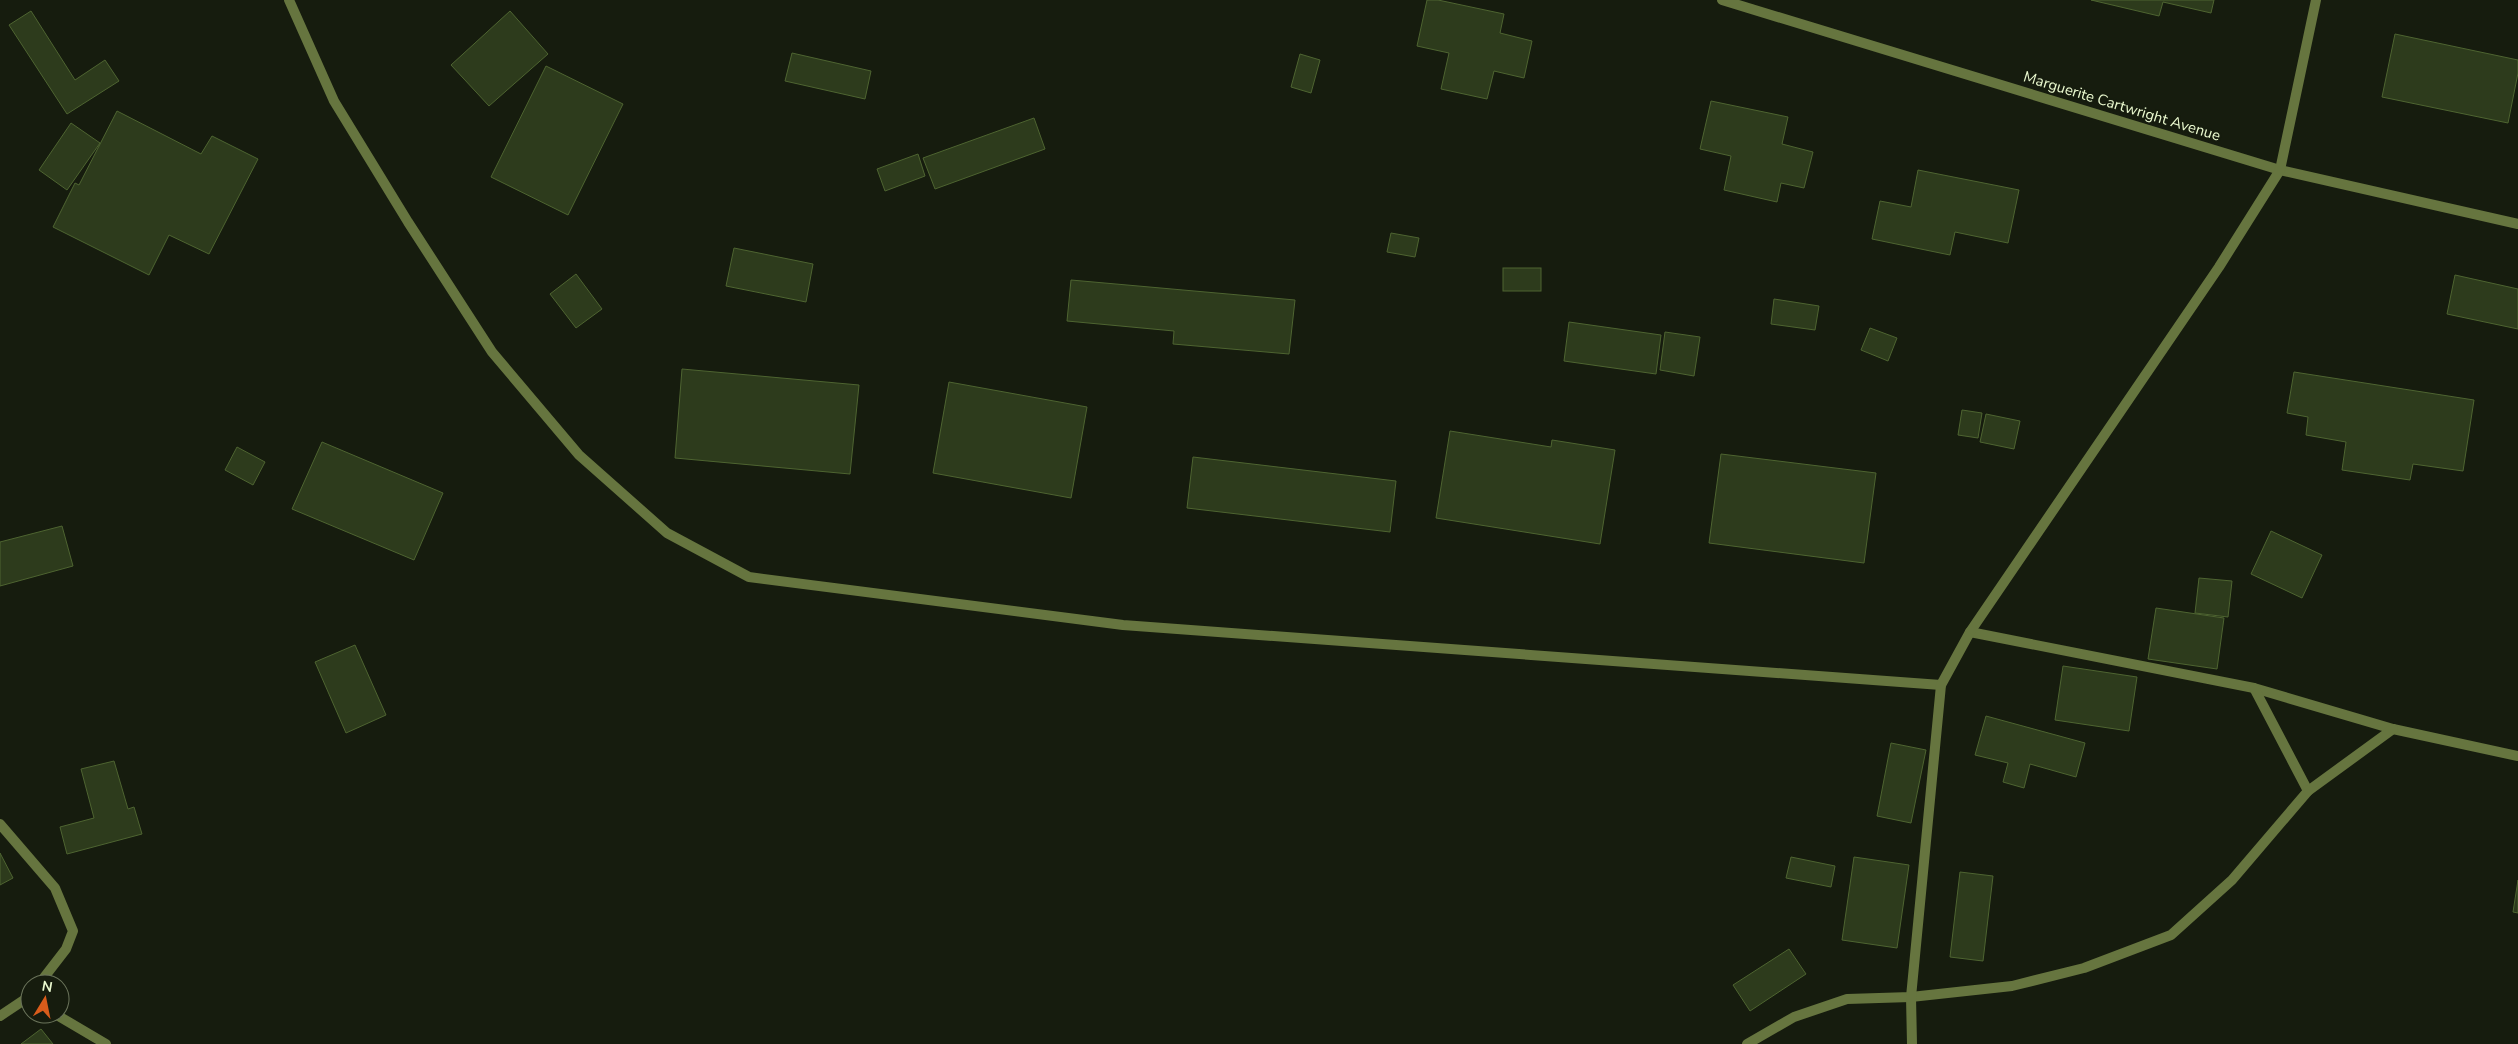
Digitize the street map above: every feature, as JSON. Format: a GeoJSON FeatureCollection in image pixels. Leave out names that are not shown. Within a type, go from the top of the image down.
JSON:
{"type":"FeatureCollection","features":[{"type":"Feature","properties":{"kind":"street"},"geometry":{"type":"LineString","coordinates":[[290,0],[334,101],[408,222],[492,352],[579,455],[667,532],[749,577],[1123,625],[1941,685]]}},
{"type":"Feature","properties":{"kind":"street","name":"Marguerite Cartwright Avenue"},"geometry":{"type":"LineString","coordinates":[[1722,0],[2280,170],[2518,224]]}},
{"type":"Feature","properties":{"kind":"street"},"geometry":{"type":"LineString","coordinates":[[1912,1044],[1911,997],[1941,685],[1970,632],[2219,267],[2280,170],[2316,0]]}},
{"type":"Feature","properties":{"kind":"street"},"geometry":{"type":"LineString","coordinates":[[1970,632],[2254,688],[2393,729],[2518,756]]}},
{"type":"Feature","properties":{"kind":"street"},"geometry":{"type":"LineString","coordinates":[[2254,688],[2308,791]]}},
{"type":"Feature","properties":{"kind":"street"},"geometry":{"type":"LineString","coordinates":[[1746,1044],[1794,1018],[1847,999],[1911,997],[2021,984],[2084,968],[2171,935],[2232,880],[2308,791],[2393,729]]}},
{"type":"Feature","properties":{"kind":"street"},"geometry":{"type":"LineString","coordinates":[[0,824],[55,888],[73,931],[66,949],[47,974]]}},
{"type":"Feature","properties":{"kind":"street"},"geometry":{"type":"LineString","coordinates":[[0,1016],[20,1003]]}},
{"type":"Feature","properties":{"kind":"street"},"geometry":{"type":"LineString","coordinates":[[70,1023],[106,1044]]}},
{"type":"Feature","properties":{"kind":"building"},"geometry":{"type":"Polygon","coordinates":[[[1427,0],[1438,0],[1504,14],[1500,33],[1532,41],[1524,78],[1494,71],[1487,99],[1441,89],[1449,53],[1417,46],[1427,0]]]}},
{"type":"Feature","properties":{"kind":"building"},"geometry":{"type":"Polygon","coordinates":[[[2091,0],[2214,0],[2211,13],[2163,2],[2159,16],[2091,0]]]}},
{"type":"Feature","properties":{"kind":"building"},"geometry":{"type":"Polygon","coordinates":[[[31,11],[75,80],[105,60],[119,81],[67,114],[9,25],[31,11]]]}},
{"type":"Feature","properties":{"kind":"building"},"geometry":{"type":"Polygon","coordinates":[[[510,11],[548,54],[489,106],[451,65],[510,11]]]}},
{"type":"Feature","properties":{"kind":"building"},"geometry":{"type":"Polygon","coordinates":[[[2395,34],[2518,60],[2518,73],[2508,123],[2382,97],[2395,34]]]}},
{"type":"Feature","properties":{"kind":"building"},"geometry":{"type":"Polygon","coordinates":[[[792,53],[871,71],[865,99],[785,81],[792,53]]]}},
{"type":"Feature","properties":{"kind":"building"},"geometry":{"type":"Polygon","coordinates":[[[1300,54],[1320,60],[1311,93],[1291,87],[1300,54]]]}},
{"type":"Feature","properties":{"kind":"building"},"geometry":{"type":"Polygon","coordinates":[[[546,66],[623,104],[568,215],[491,177],[546,66]]]}},
{"type":"Feature","properties":{"kind":"building"},"geometry":{"type":"Polygon","coordinates":[[[1711,101],[1788,117],[1782,144],[1813,152],[1804,188],[1781,183],[1777,202],[1724,190],[1731,156],[1700,149],[1711,101]]]}},
{"type":"Feature","properties":{"kind":"building"},"geometry":{"type":"Polygon","coordinates":[[[117,111],[201,154],[212,136],[258,159],[209,254],[169,235],[149,275],[53,227],[75,183],[79,185],[117,111]]]}},
{"type":"Feature","properties":{"kind":"building"},"geometry":{"type":"Polygon","coordinates":[[[1034,118],[1045,149],[935,189],[923,158],[1034,118]]]}},
{"type":"Feature","properties":{"kind":"building"},"geometry":{"type":"Polygon","coordinates":[[[71,123],[100,143],[67,190],[39,170],[71,123]]]}},
{"type":"Feature","properties":{"kind":"building"},"geometry":{"type":"Polygon","coordinates":[[[918,154],[925,176],[885,191],[877,169],[918,154]]]}},
{"type":"Feature","properties":{"kind":"building"},"geometry":{"type":"Polygon","coordinates":[[[1918,170],[2019,190],[2008,243],[1955,232],[1950,255],[1872,239],[1880,201],[1911,207],[1918,170]]]}},
{"type":"Feature","properties":{"kind":"building"},"geometry":{"type":"Polygon","coordinates":[[[1391,233],[1419,238],[1415,257],[1387,252],[1391,233]]]}},
{"type":"Feature","properties":{"kind":"building"},"geometry":{"type":"Polygon","coordinates":[[[734,248],[813,264],[806,302],[726,286],[734,248]]]}},
{"type":"Feature","properties":{"kind":"building"},"geometry":{"type":"Polygon","coordinates":[[[1503,268],[1541,268],[1541,291],[1503,291],[1503,268]]]}},
{"type":"Feature","properties":{"kind":"building"},"geometry":{"type":"Polygon","coordinates":[[[576,274],[602,309],[576,328],[550,294],[576,274]]]}},
{"type":"Feature","properties":{"kind":"building"},"geometry":{"type":"Polygon","coordinates":[[[2455,275],[2518,289],[2518,329],[2447,314],[2455,275]]]}},
{"type":"Feature","properties":{"kind":"building"},"geometry":{"type":"Polygon","coordinates":[[[1071,280],[1295,300],[1289,354],[1173,344],[1174,331],[1067,321],[1071,280]]]}},
{"type":"Feature","properties":{"kind":"building"},"geometry":{"type":"Polygon","coordinates":[[[1774,299],[1819,306],[1815,330],[1771,324],[1774,299]]]}},
{"type":"Feature","properties":{"kind":"building"},"geometry":{"type":"Polygon","coordinates":[[[1569,322],[1661,335],[1656,374],[1564,361],[1569,322]]]}},
{"type":"Feature","properties":{"kind":"building"},"geometry":{"type":"Polygon","coordinates":[[[1870,328],[1897,338],[1888,361],[1861,350],[1870,328]]]}},
{"type":"Feature","properties":{"kind":"building"},"geometry":{"type":"Polygon","coordinates":[[[1665,332],[1700,337],[1694,376],[1660,370],[1665,332]]]}},
{"type":"Feature","properties":{"kind":"building"},"geometry":{"type":"Polygon","coordinates":[[[682,369],[859,385],[850,474],[675,458],[682,369]]]}},
{"type":"Feature","properties":{"kind":"building"},"geometry":{"type":"Polygon","coordinates":[[[2294,372],[2474,400],[2463,471],[2413,464],[2410,480],[2342,470],[2346,442],[2306,435],[2308,417],[2287,413],[2294,372]]]}},
{"type":"Feature","properties":{"kind":"building"},"geometry":{"type":"Polygon","coordinates":[[[949,382],[1087,407],[1071,498],[933,473],[949,382]]]}},
{"type":"Feature","properties":{"kind":"building"},"geometry":{"type":"Polygon","coordinates":[[[1962,410],[1982,413],[1978,438],[1958,435],[1962,410]]]}},
{"type":"Feature","properties":{"kind":"building"},"geometry":{"type":"Polygon","coordinates":[[[1986,414],[2020,421],[2014,449],[1980,442],[1986,414]]]}},
{"type":"Feature","properties":{"kind":"building"},"geometry":{"type":"Polygon","coordinates":[[[1450,431],[1551,447],[1552,440],[1615,450],[1600,544],[1436,518],[1450,431]]]}},
{"type":"Feature","properties":{"kind":"building"},"geometry":{"type":"Polygon","coordinates":[[[322,442],[443,493],[414,560],[292,509],[322,442]]]}},
{"type":"Feature","properties":{"kind":"building"},"geometry":{"type":"Polygon","coordinates":[[[237,447],[265,462],[253,485],[225,470],[237,447]]]}},
{"type":"Feature","properties":{"kind":"building"},"geometry":{"type":"Polygon","coordinates":[[[1721,454],[1876,473],[1864,563],[1709,543],[1721,454]]]}},
{"type":"Feature","properties":{"kind":"building"},"geometry":{"type":"Polygon","coordinates":[[[1193,457],[1396,481],[1390,532],[1187,508],[1193,457]]]}},
{"type":"Feature","properties":{"kind":"building"},"geometry":{"type":"Polygon","coordinates":[[[62,526],[73,566],[0,586],[0,542],[62,526]]]}},
{"type":"Feature","properties":{"kind":"building"},"geometry":{"type":"Polygon","coordinates":[[[2271,531],[2322,555],[2302,598],[2251,574],[2271,531]]]}},
{"type":"Feature","properties":{"kind":"building"},"geometry":{"type":"Polygon","coordinates":[[[2199,578],[2232,581],[2228,617],[2195,613],[2199,578]]]}},
{"type":"Feature","properties":{"kind":"building"},"geometry":{"type":"Polygon","coordinates":[[[2156,608],[2224,618],[2217,669],[2148,659],[2156,608]]]}},
{"type":"Feature","properties":{"kind":"building"},"geometry":{"type":"Polygon","coordinates":[[[355,645],[386,715],[346,733],[315,662],[355,645]]]}},
{"type":"Feature","properties":{"kind":"building"},"geometry":{"type":"Polygon","coordinates":[[[2063,666],[2137,677],[2129,731],[2055,720],[2063,666]]]}},
{"type":"Feature","properties":{"kind":"building"},"geometry":{"type":"Polygon","coordinates":[[[1986,716],[2085,743],[2076,777],[2030,764],[2024,788],[2003,782],[2008,763],[1975,755],[1986,716]]]}},
{"type":"Feature","properties":{"kind":"building"},"geometry":{"type":"Polygon","coordinates":[[[1891,743],[1926,750],[1911,823],[1877,816],[1891,743]]]}},
{"type":"Feature","properties":{"kind":"building"},"geometry":{"type":"Polygon","coordinates":[[[114,761],[128,809],[134,807],[142,834],[67,854],[60,827],[94,818],[81,769],[114,761]]]}},
{"type":"Feature","properties":{"kind":"building"},"geometry":{"type":"Polygon","coordinates":[[[0,853],[13,878],[0,885],[0,853]]]}},
{"type":"Feature","properties":{"kind":"building"},"geometry":{"type":"Polygon","coordinates":[[[1791,857],[1835,866],[1831,887],[1786,878],[1791,857]]]}},
{"type":"Feature","properties":{"kind":"building"},"geometry":{"type":"Polygon","coordinates":[[[1854,857],[1909,865],[1897,948],[1842,940],[1854,857]]]}},
{"type":"Feature","properties":{"kind":"building"},"geometry":{"type":"Polygon","coordinates":[[[1960,872],[1993,876],[1983,961],[1950,957],[1960,872]]]}},
{"type":"Feature","properties":{"kind":"building"},"geometry":{"type":"Polygon","coordinates":[[[2518,880],[2518,913],[2513,912],[2518,880]]]}},
{"type":"Feature","properties":{"kind":"building"},"geometry":{"type":"Polygon","coordinates":[[[1789,949],[1806,974],[1750,1011],[1733,985],[1789,949]]]}},
{"type":"Feature","properties":{"kind":"building"},"geometry":{"type":"Polygon","coordinates":[[[41,1029],[53,1044],[21,1044],[41,1029]]]}}]}
